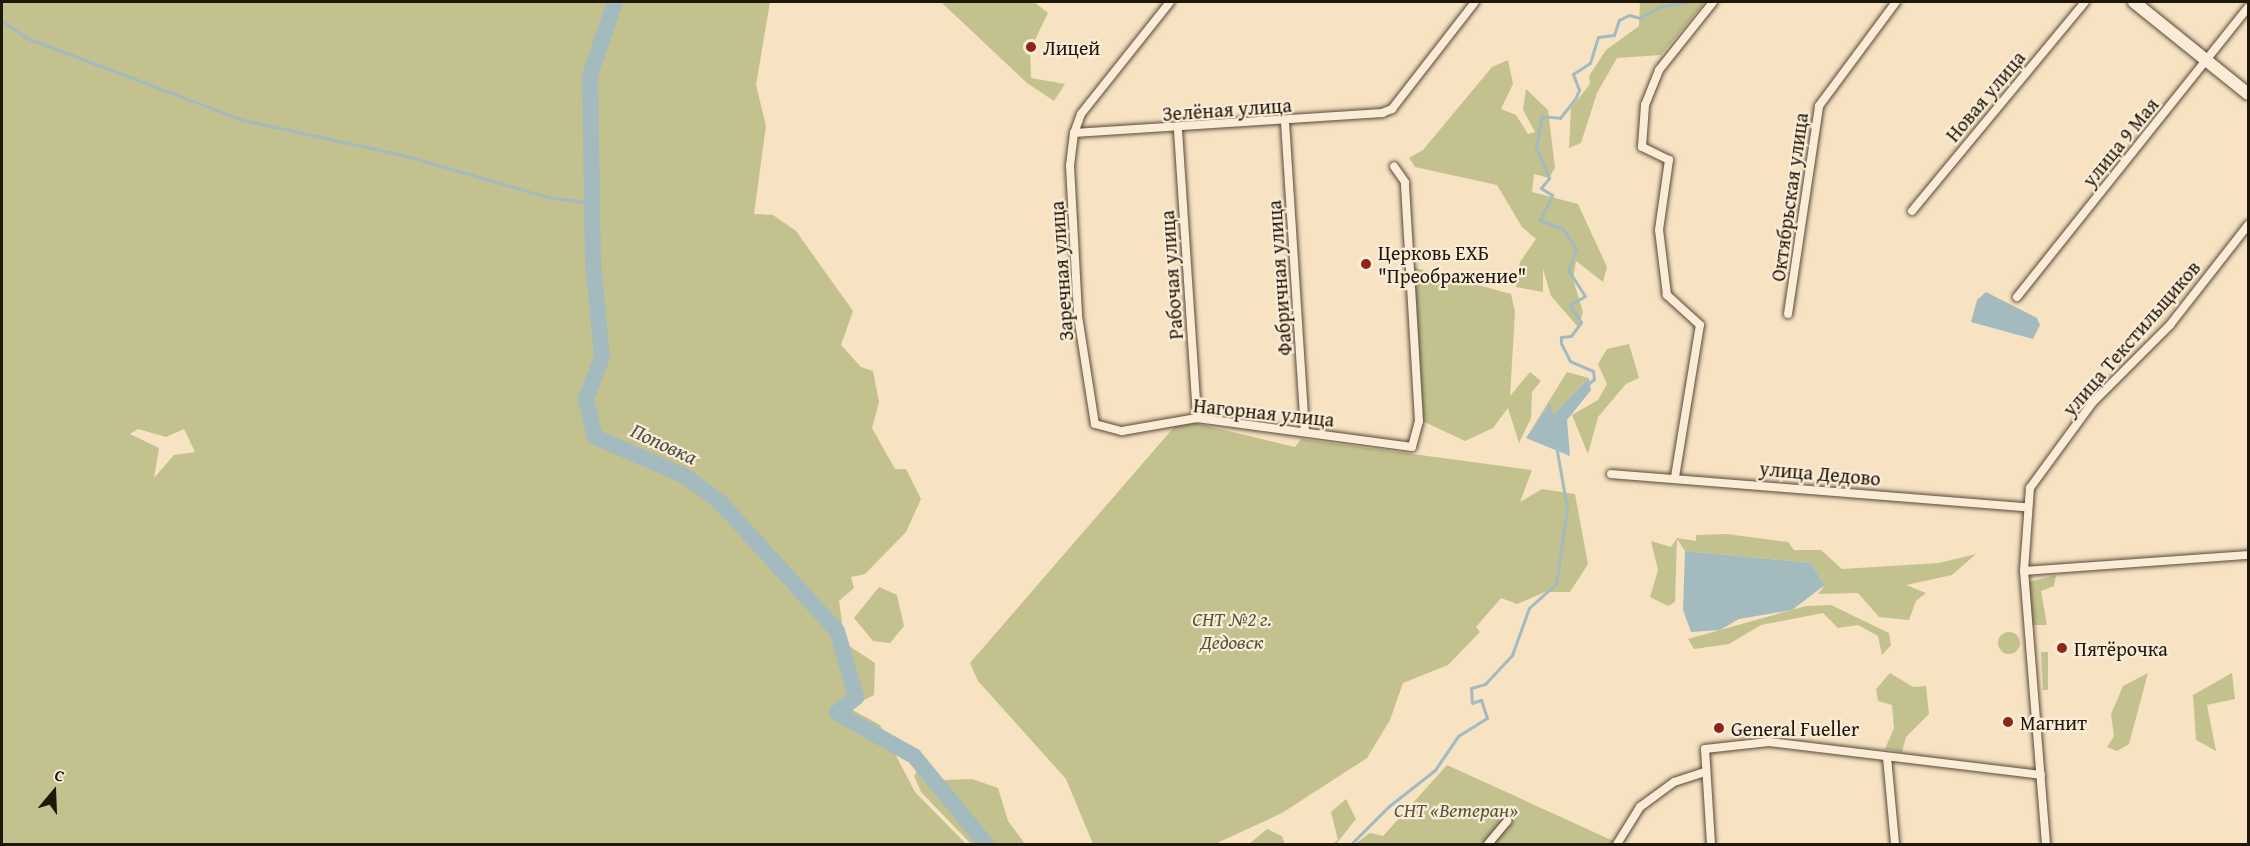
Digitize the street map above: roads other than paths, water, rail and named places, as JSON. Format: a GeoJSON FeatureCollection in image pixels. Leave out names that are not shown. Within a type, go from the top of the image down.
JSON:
{"type":"FeatureCollection","features":[{"type":"Feature","properties":{"kind":"street","name":"Заречная улица"},"geometry":{"type":"LineString","coordinates":[[1088,407],[1076,293],[1070,166],[1074,133],[1081,114],[1170,2]]}},
{"type":"Feature","properties":{"kind":"street","name":"Зелёная улица"},"geometry":{"type":"LineString","coordinates":[[1074,133],[1178,130],[1382,113],[1392,109],[1475,2]]}},
{"type":"Feature","properties":{"kind":"street"},"geometry":{"type":"LineString","coordinates":[[1675,477],[1700,325],[1667,295],[1659,230],[1669,160],[1642,147],[1645,105],[1659,70],[1713,2]]}},
{"type":"Feature","properties":{"kind":"street","name":"Октябрьская улица"},"geometry":{"type":"LineString","coordinates":[[1788,314],[1818,106],[1896,2]]}},
{"type":"Feature","properties":{"kind":"street","name":"Новая улица"},"geometry":{"type":"LineString","coordinates":[[1912,211],[2085,2]]}},
{"type":"Feature","properties":{"kind":"street"},"geometry":{"type":"LineString","coordinates":[[2134,2],[2248,94]]}},
{"type":"Feature","properties":{"kind":"street","name":"улица 9 Мая"},"geometry":{"type":"LineString","coordinates":[[2017,297],[2248,8]]}},
{"type":"Feature","properties":{"kind":"street","name":"Фабричная улица"},"geometry":{"type":"LineString","coordinates":[[1285,122],[1305,431]]}},
{"type":"Feature","properties":{"kind":"street","name":"Рабочая улица"},"geometry":{"type":"LineString","coordinates":[[1178,130],[1197,418]]}},
{"type":"Feature","properties":{"kind":"street","name":"Нагорная улица"},"geometry":{"type":"LineString","coordinates":[[1088,407],[1095,424],[1122,431],[1197,418],[1412,447],[1419,421],[1405,182],[1394,166]]}},
{"type":"Feature","properties":{"kind":"street","name":"улица Текстильщиков"},"geometry":{"type":"LineString","coordinates":[[2025,507],[2030,488],[2093,402],[2170,325],[2248,225]]}},
{"type":"Feature","properties":{"kind":"street","name":"улица Дедово"},"geometry":{"type":"LineString","coordinates":[[1611,474],[1675,477],[2025,507]]}},
{"type":"Feature","properties":{"kind":"street"},"geometry":{"type":"LineString","coordinates":[[2025,507],[2024,571],[2046,844]]}},
{"type":"Feature","properties":{"kind":"street"},"geometry":{"type":"LineString","coordinates":[[2024,571],[2248,555]]}},
{"type":"Feature","properties":{"kind":"street"},"geometry":{"type":"LineString","coordinates":[[1711,844],[1705,749],[1769,742],[2041,775]]}},
{"type":"Feature","properties":{"kind":"street"},"geometry":{"type":"LineString","coordinates":[[1887,757],[1895,844]]}},
{"type":"Feature","properties":{"kind":"street"},"geometry":{"type":"LineString","coordinates":[[1617,844],[1640,807],[1674,782],[1705,777]]}},
{"type":"Feature","properties":{"kind":"street"},"geometry":{"type":"LineString","coordinates":[[1488,844],[1507,821]]}},
{"type":"Feature","properties":{"kind":"water"},"geometry":{"type":"Polygon","coordinates":[[[1986,292],[2037,318],[2040,325],[2033,339],[1971,322],[1977,300],[1986,292]]]}},
{"type":"Feature","properties":{"kind":"water"},"geometry":{"type":"Polygon","coordinates":[[[1589,378],[1591,390],[1567,420],[1570,456],[1526,438],[1550,403],[1553,415],[1589,378]]]}},
{"type":"Feature","properties":{"kind":"water"},"geometry":{"type":"Polygon","coordinates":[[[1685,551],[1811,563],[1825,585],[1792,610],[1739,619],[1720,630],[1691,632],[1683,610],[1685,551]]]}},
{"type":"Feature","properties":{"kind":"waterway","name":"Поповка"},"geometry":{"type":"LineString","coordinates":[[615,2],[590,75],[593,262],[602,357],[586,399],[595,437],[685,476],[720,502],[837,631],[856,697],[837,713],[914,756],[986,844]]}},
{"type":"Feature","properties":{"kind":"waterway"},"geometry":{"type":"LineString","coordinates":[[1588,384],[1594,379],[1593,371],[1570,361],[1561,343],[1561,337],[1571,336],[1581,322],[1570,305],[1585,296],[1568,270],[1576,249],[1563,229],[1540,220],[1552,195],[1541,188],[1549,178],[1536,147],[1542,116],[1560,118],[1579,90],[1573,74],[1590,63],[1598,37],[1614,35],[1619,20],[1629,15],[1640,18],[1659,7],[1686,2]]}},
{"type":"Feature","properties":{"kind":"waterway"},"geometry":{"type":"LineString","coordinates":[[2,21],[27,38],[243,120],[407,156],[547,197],[592,203]]}},
{"type":"Feature","properties":{"kind":"waterway"},"geometry":{"type":"LineString","coordinates":[[1351,844],[1389,806],[1435,770],[1458,736],[1487,718],[1481,700],[1472,703],[1471,688],[1485,684],[1512,655],[1529,608],[1556,584],[1567,508],[1557,451]]}},
{"type":"Feature","properties":{"kind":"place","name":"Лицей"},"geometry":{"type":"Point","coordinates":[1031,47]}},
{"type":"Feature","properties":{"kind":"place","name":"Церковь ЕХБ \"Преображение\""},"geometry":{"type":"Point","coordinates":[1366,264]}},
{"type":"Feature","properties":{"kind":"place","name":"Пятёрочка"},"geometry":{"type":"Point","coordinates":[2062,648]}},
{"type":"Feature","properties":{"kind":"place","name":"Магнит"},"geometry":{"type":"Point","coordinates":[2008,722]}},
{"type":"Feature","properties":{"kind":"place","name":"General Fueller"},"geometry":{"type":"Point","coordinates":[1719,728]}},
{"type":"Feature","properties":{"kind":"park label","name":"СНТ №2 г. Дедовск"},"geometry":{"type":"Point","coordinates":[1232,630]}},
{"type":"Feature","properties":{"kind":"park label","name":"СНТ «Ветеран»"},"geometry":{"type":"Point","coordinates":[1456,809]}}]}
